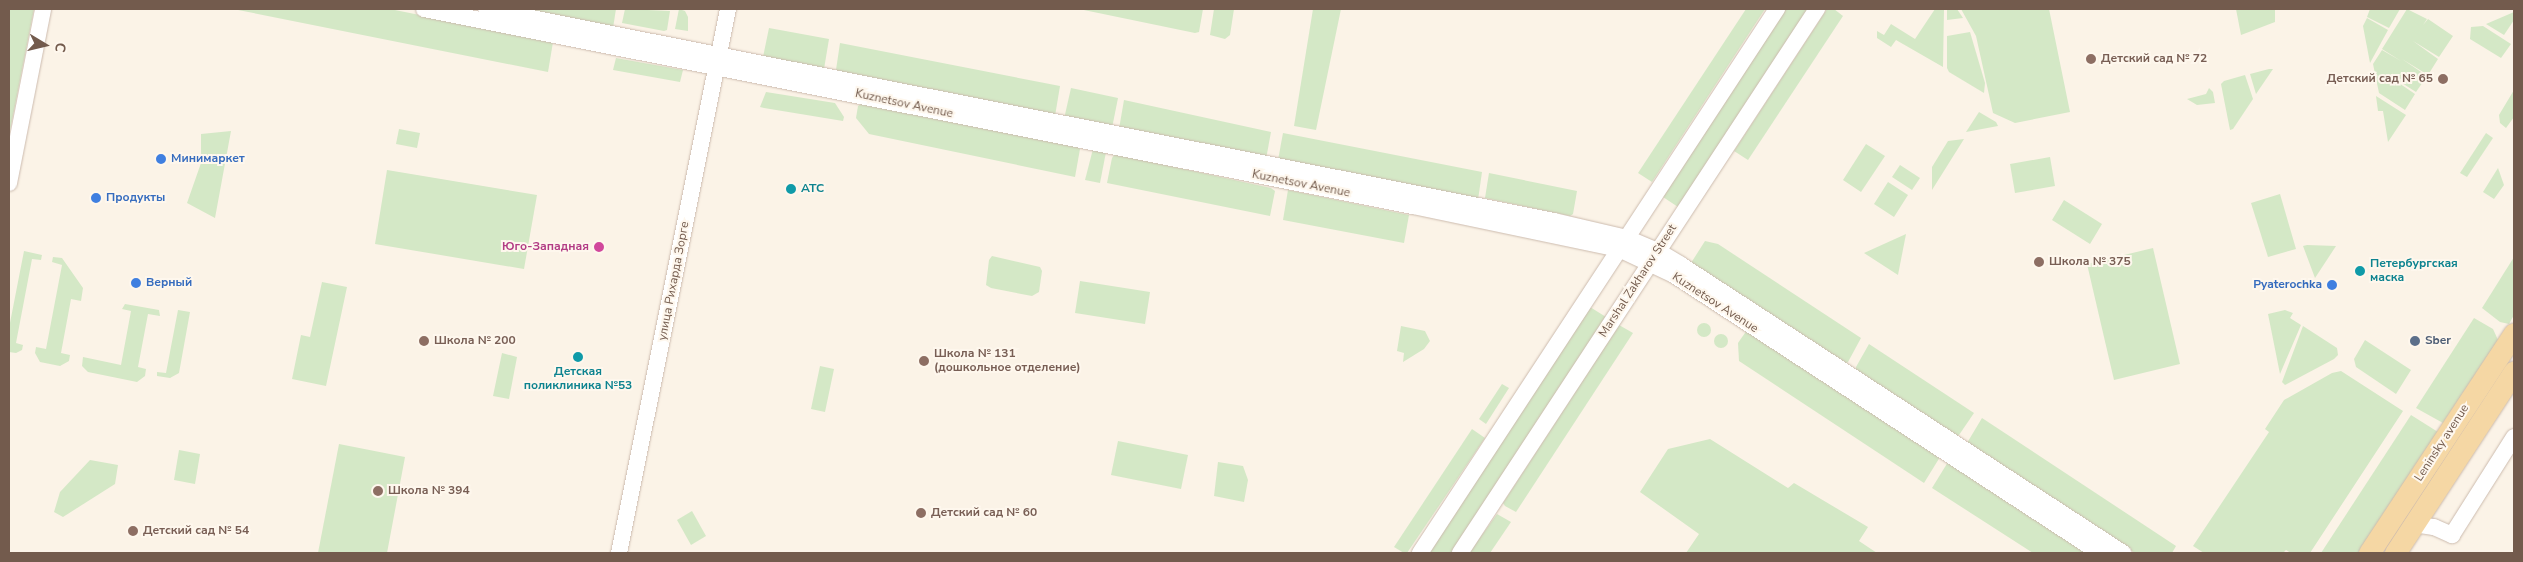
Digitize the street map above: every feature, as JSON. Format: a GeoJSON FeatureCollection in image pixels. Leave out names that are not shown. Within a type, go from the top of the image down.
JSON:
{"type":"FeatureCollection","features":[{"type":"Feature","properties":{"kind":"main road","name":"Leninsky avenue"},"geometry":{"type":"LineString","coordinates":[[2369,553],[2514,333]]}},
{"type":"Feature","properties":{"kind":"main road","name":"Leninsky avenue"},"geometry":{"type":"LineString","coordinates":[[2395,553],[2514,371]]}},
{"type":"Feature","properties":{"kind":"street"},"geometry":{"type":"LineString","coordinates":[[9,183],[44,9]]}},
{"type":"Feature","properties":{"kind":"street","name":"Kuznetsov Avenue"},"geometry":{"type":"LineString","coordinates":[[424,9],[718,61],[1554,221],[1623,244],[1654,257],[2123,553]]}},
{"type":"Feature","properties":{"kind":"street","name":"Kuznetsov Avenue"},"geometry":{"type":"LineString","coordinates":[[486,9],[718,61]]}},
{"type":"Feature","properties":{"kind":"street","name":"улица Рихарда Зорге"},"geometry":{"type":"LineString","coordinates":[[619,553],[728,9]]}},
{"type":"Feature","properties":{"kind":"street"},"geometry":{"type":"LineString","coordinates":[[1420,553],[1777,9]]}},
{"type":"Feature","properties":{"kind":"street","name":"Marshal Zakharov Street"},"geometry":{"type":"LineString","coordinates":[[1460,553],[1817,9]]}},
{"type":"Feature","properties":{"kind":"street","name":"Kuznetsov Avenue"},"geometry":{"type":"LineString","coordinates":[[1654,257],[1674,275],[2100,553]]}},
{"type":"Feature","properties":{"kind":"street"},"geometry":{"type":"LineString","coordinates":[[2414,524],[2434,527],[2452,535],[2514,437]]}},
{"type":"Feature","properties":{"kind":"green space"},"geometry":{"type":"Polygon","coordinates":[[[9,9],[34,9],[9,136],[9,9]]]}},
{"type":"Feature","properties":{"kind":"green space"},"geometry":{"type":"Polygon","coordinates":[[[233,9],[390,9],[553,42],[548,72],[233,9]]]}},
{"type":"Feature","properties":{"kind":"green space"},"geometry":{"type":"Polygon","coordinates":[[[520,9],[616,9],[613,28],[520,9]]]}},
{"type":"Feature","properties":{"kind":"green space"},"geometry":{"type":"Polygon","coordinates":[[[625,9],[670,11],[667,30],[622,23],[625,9]]]}},
{"type":"Feature","properties":{"kind":"green space"},"geometry":{"type":"Polygon","coordinates":[[[679,9],[685,11],[688,17],[688,31],[675,29],[679,9]]]}},
{"type":"Feature","properties":{"kind":"green space"},"geometry":{"type":"Polygon","coordinates":[[[1079,9],[1203,9],[1199,32],[1195,33],[1079,9]]]}},
{"type":"Feature","properties":{"kind":"green space"},"geometry":{"type":"Polygon","coordinates":[[[1214,9],[1234,9],[1230,35],[1225,39],[1210,35],[1214,9]]]}},
{"type":"Feature","properties":{"kind":"green space"},"geometry":{"type":"Polygon","coordinates":[[[1313,9],[1341,9],[1316,130],[1294,126],[1313,9]]]}},
{"type":"Feature","properties":{"kind":"green space"},"geometry":{"type":"Polygon","coordinates":[[[1746,9],[1765,9],[1652,182],[1638,173],[1746,9]]]}},
{"type":"Feature","properties":{"kind":"green space"},"geometry":{"type":"Polygon","coordinates":[[[1786,9],[1808,9],[1678,207],[1663,197],[1786,9]]]}},
{"type":"Feature","properties":{"kind":"green space"},"geometry":{"type":"Polygon","coordinates":[[[1827,9],[1834,9],[1843,16],[1748,160],[1734,151],[1827,9]]]}},
{"type":"Feature","properties":{"kind":"green space"},"geometry":{"type":"Polygon","coordinates":[[[1935,9],[1944,9],[1943,67],[1896,40],[1891,47],[1877,38],[1877,31],[1884,35],[1891,24],[1915,39],[1935,9]]]}},
{"type":"Feature","properties":{"kind":"green space"},"geometry":{"type":"Polygon","coordinates":[[[1947,9],[1957,9],[1963,18],[1947,20],[1947,9]]]}},
{"type":"Feature","properties":{"kind":"green space"},"geometry":{"type":"Polygon","coordinates":[[[1961,9],[2049,9],[2070,112],[2015,123],[1993,113],[1976,36],[1961,9]]]}},
{"type":"Feature","properties":{"kind":"green space"},"geometry":{"type":"Polygon","coordinates":[[[2236,9],[2275,9],[2275,22],[2241,35],[2236,9]]]}},
{"type":"Feature","properties":{"kind":"green space"},"geometry":{"type":"Polygon","coordinates":[[[2370,9],[2400,9],[2389,28],[2367,17],[2370,9]]]}},
{"type":"Feature","properties":{"kind":"green space"},"geometry":{"type":"Polygon","coordinates":[[[2407,9],[2427,19],[2423,25],[2428,19],[2453,36],[2439,57],[2413,41],[2438,59],[2428,75],[2402,59],[2427,76],[2416,92],[2391,76],[2393,72],[2390,77],[2415,94],[2405,110],[2379,93],[2373,64],[2382,50],[2401,61],[2382,49],[2407,9]]]}},
{"type":"Feature","properties":{"kind":"green space"},"geometry":{"type":"Polygon","coordinates":[[[2514,12],[2514,20],[2504,35],[2486,24],[2514,12]]]}},
{"type":"Feature","properties":{"kind":"green space"},"geometry":{"type":"Polygon","coordinates":[[[2367,18],[2388,30],[2370,63],[2363,26],[2367,18]]]}},
{"type":"Feature","properties":{"kind":"green space"},"geometry":{"type":"Polygon","coordinates":[[[2483,26],[2511,44],[2501,58],[2470,39],[2471,27],[2483,26]]]}},
{"type":"Feature","properties":{"kind":"green space"},"geometry":{"type":"Polygon","coordinates":[[[769,28],[829,39],[824,69],[763,57],[769,28]]]}},
{"type":"Feature","properties":{"kind":"green space"},"geometry":{"type":"Polygon","coordinates":[[[1970,32],[1985,83],[1984,93],[1949,72],[1947,68],[1947,36],[1970,32]]]}},
{"type":"Feature","properties":{"kind":"green space"},"geometry":{"type":"Polygon","coordinates":[[[840,43],[1060,86],[1055,116],[855,76],[836,70],[840,43]]]}},
{"type":"Feature","properties":{"kind":"green space"},"geometry":{"type":"Polygon","coordinates":[[[616,58],[683,70],[680,82],[613,70],[616,58]]]}},
{"type":"Feature","properties":{"kind":"green space"},"geometry":{"type":"Polygon","coordinates":[[[2273,69],[2256,94],[2250,74],[2273,69]]]}},
{"type":"Feature","properties":{"kind":"green space"},"geometry":{"type":"Polygon","coordinates":[[[2245,75],[2253,99],[2233,129],[2230,130],[2221,84],[2224,81],[2245,75]]]}},
{"type":"Feature","properties":{"kind":"green space"},"geometry":{"type":"Polygon","coordinates":[[[1071,88],[1118,98],[1112,128],[1064,119],[1071,88]]]}},
{"type":"Feature","properties":{"kind":"green space"},"geometry":{"type":"Polygon","coordinates":[[[2209,88],[2213,92],[2215,103],[2197,105],[2187,99],[2206,94],[2209,88]]]}},
{"type":"Feature","properties":{"kind":"green space"},"geometry":{"type":"Polygon","coordinates":[[[2514,90],[2514,117],[2506,128],[2500,123],[2499,115],[2514,90]]]}},
{"type":"Feature","properties":{"kind":"green space"},"geometry":{"type":"Polygon","coordinates":[[[766,92],[835,103],[844,117],[843,121],[760,107],[766,92]]]}},
{"type":"Feature","properties":{"kind":"green space"},"geometry":{"type":"Polygon","coordinates":[[[2376,96],[2406,115],[2388,142],[2383,111],[2378,111],[2376,96]]]}},
{"type":"Feature","properties":{"kind":"green space"},"geometry":{"type":"Polygon","coordinates":[[[1124,100],[1271,132],[1266,159],[1119,129],[1124,100]]]}},
{"type":"Feature","properties":{"kind":"green space"},"geometry":{"type":"Polygon","coordinates":[[[864,102],[1076,144],[1080,149],[1075,177],[869,134],[856,118],[858,106],[864,102]]]}},
{"type":"Feature","properties":{"kind":"green space"},"geometry":{"type":"Polygon","coordinates":[[[1979,112],[1996,122],[1998,126],[1966,132],[1979,112]]]}},
{"type":"Feature","properties":{"kind":"green space"},"geometry":{"type":"Polygon","coordinates":[[[399,129],[420,133],[417,148],[396,144],[399,129]]]}},
{"type":"Feature","properties":{"kind":"green space"},"geometry":{"type":"Polygon","coordinates":[[[231,131],[215,218],[187,203],[201,163],[201,134],[231,131]]]}},
{"type":"Feature","properties":{"kind":"green space"},"geometry":{"type":"Polygon","coordinates":[[[1283,133],[1482,172],[1478,200],[1278,160],[1283,133]]]}},
{"type":"Feature","properties":{"kind":"green space"},"geometry":{"type":"Polygon","coordinates":[[[2486,133],[2493,138],[2467,177],[2460,173],[2486,133]]]}},
{"type":"Feature","properties":{"kind":"green space"},"geometry":{"type":"Polygon","coordinates":[[[1964,139],[1932,190],[1932,167],[1948,141],[1964,139]]]}},
{"type":"Feature","properties":{"kind":"green space"},"geometry":{"type":"Polygon","coordinates":[[[1866,144],[1885,156],[1861,192],[1843,180],[1866,144]]]}},
{"type":"Feature","properties":{"kind":"green space"},"geometry":{"type":"Polygon","coordinates":[[[1093,149],[1106,152],[1100,183],[1085,180],[1093,149]]]}},
{"type":"Feature","properties":{"kind":"green space"},"geometry":{"type":"Polygon","coordinates":[[[1115,154],[1271,188],[1275,191],[1270,216],[1107,183],[1112,158],[1115,154]]]}},
{"type":"Feature","properties":{"kind":"green space"},"geometry":{"type":"Polygon","coordinates":[[[2050,157],[2055,186],[2015,193],[2010,164],[2050,157]]]}},
{"type":"Feature","properties":{"kind":"green space"},"geometry":{"type":"Polygon","coordinates":[[[1900,165],[1920,178],[1912,190],[1892,177],[1900,165]]]}},
{"type":"Feature","properties":{"kind":"green space"},"geometry":{"type":"Polygon","coordinates":[[[2498,168],[2504,185],[2494,199],[2483,192],[2498,168]]]}},
{"type":"Feature","properties":{"kind":"green space"},"geometry":{"type":"Polygon","coordinates":[[[387,170],[537,195],[524,269],[375,244],[387,170]]]}},
{"type":"Feature","properties":{"kind":"green space"},"geometry":{"type":"Polygon","coordinates":[[[1489,173],[1577,191],[1573,214],[1570,216],[1485,198],[1489,173]]]}},
{"type":"Feature","properties":{"kind":"green space"},"geometry":{"type":"Polygon","coordinates":[[[1888,182],[1908,195],[1894,217],[1874,204],[1888,182]]]}},
{"type":"Feature","properties":{"kind":"green space"},"geometry":{"type":"Polygon","coordinates":[[[1288,190],[1409,215],[1404,243],[1283,220],[1288,190]]]}},
{"type":"Feature","properties":{"kind":"green space"},"geometry":{"type":"Polygon","coordinates":[[[2280,194],[2296,249],[2268,257],[2251,203],[2280,194]]]}},
{"type":"Feature","properties":{"kind":"green space"},"geometry":{"type":"Polygon","coordinates":[[[2064,200],[2102,224],[2090,244],[2052,220],[2064,200]]]}},
{"type":"Feature","properties":{"kind":"green space"},"geometry":{"type":"Polygon","coordinates":[[[1906,234],[1898,275],[1864,253],[1906,234]]]}},
{"type":"Feature","properties":{"kind":"green space"},"geometry":{"type":"Polygon","coordinates":[[[1705,241],[1718,244],[1861,338],[1848,362],[1845,364],[1691,263],[1705,241]]]}},
{"type":"Feature","properties":{"kind":"green space"},"geometry":{"type":"Polygon","coordinates":[[[2303,246],[2336,246],[2315,278],[2303,246]]]}},
{"type":"Feature","properties":{"kind":"green space"},"geometry":{"type":"Polygon","coordinates":[[[2153,248],[2180,364],[2114,380],[2087,264],[2153,248]]]}},
{"type":"Feature","properties":{"kind":"green space"},"geometry":{"type":"Polygon","coordinates":[[[24,251],[42,255],[41,260],[32,259],[16,343],[23,345],[22,350],[16,353],[9,352],[9,328],[24,251]]]}},
{"type":"Feature","properties":{"kind":"green space"},"geometry":{"type":"Polygon","coordinates":[[[992,256],[1040,267],[1042,271],[1039,292],[1032,296],[991,288],[986,285],[989,260],[992,256]]]}},
{"type":"Feature","properties":{"kind":"green space"},"geometry":{"type":"Polygon","coordinates":[[[53,257],[62,258],[83,288],[81,301],[71,299],[61,353],[70,355],[69,361],[60,366],[40,362],[35,353],[36,347],[46,349],[62,265],[52,262],[53,257]]]}},
{"type":"Feature","properties":{"kind":"green space"},"geometry":{"type":"Polygon","coordinates":[[[2514,257],[2514,315],[2509,324],[2500,322],[2482,308],[2514,257]]]}},
{"type":"Feature","properties":{"kind":"green space"},"geometry":{"type":"Polygon","coordinates":[[[1080,281],[1150,292],[1145,324],[1075,313],[1080,281]]]}},
{"type":"Feature","properties":{"kind":"green space"},"geometry":{"type":"Polygon","coordinates":[[[322,282],[347,287],[326,386],[292,379],[301,335],[310,337],[322,282]]]}},
{"type":"Feature","properties":{"kind":"green space"},"geometry":{"type":"Polygon","coordinates":[[[125,304],[159,310],[160,316],[148,314],[138,367],[146,369],[145,376],[137,382],[88,372],[82,366],[83,357],[121,365],[131,311],[122,309],[125,304]]]}},
{"type":"Feature","properties":{"kind":"green space"},"geometry":{"type":"Polygon","coordinates":[[[1590,307],[1606,317],[1451,553],[1429,553],[1590,307]]]}},
{"type":"Feature","properties":{"kind":"green space"},"geometry":{"type":"Polygon","coordinates":[[[178,310],[190,312],[179,373],[170,378],[157,376],[157,372],[166,373],[178,310]]]}},
{"type":"Feature","properties":{"kind":"green space"},"geometry":{"type":"Polygon","coordinates":[[[2285,310],[2293,313],[2290,318],[2301,325],[2280,374],[2268,314],[2285,310]]]}},
{"type":"Feature","properties":{"kind":"green space"},"geometry":{"type":"Polygon","coordinates":[[[2474,318],[2493,329],[2498,340],[2443,423],[2416,408],[2474,318]]]}},
{"type":"Feature","properties":{"kind":"green space"},"geometry":{"type":"Polygon","coordinates":[[[1704,323],[1709,325],[1711,330],[1709,335],[1704,337],[1699,335],[1697,330],[1699,325],[1704,323]]]}},
{"type":"Feature","properties":{"kind":"green space"},"geometry":{"type":"Polygon","coordinates":[[[1619,325],[1633,333],[1516,512],[1505,506],[1503,503],[1619,325]]]}},
{"type":"Feature","properties":{"kind":"green space"},"geometry":{"type":"Polygon","coordinates":[[[1401,326],[1425,331],[1430,341],[1424,349],[1403,362],[1404,353],[1397,351],[1401,326]]]}},
{"type":"Feature","properties":{"kind":"green space"},"geometry":{"type":"Polygon","coordinates":[[[2303,326],[2337,348],[2338,355],[2334,359],[2285,385],[2282,382],[2303,326]]]}},
{"type":"Feature","properties":{"kind":"green space"},"geometry":{"type":"Polygon","coordinates":[[[1747,330],[1940,457],[1924,483],[1739,361],[1738,343],[1747,330]]]}},
{"type":"Feature","properties":{"kind":"green space"},"geometry":{"type":"Polygon","coordinates":[[[1721,334],[1726,336],[1728,341],[1726,346],[1721,348],[1716,346],[1714,341],[1716,336],[1721,334]]]}},
{"type":"Feature","properties":{"kind":"green space"},"geometry":{"type":"Polygon","coordinates":[[[2365,340],[2411,370],[2396,394],[2356,367],[2354,359],[2365,340]]]}},
{"type":"Feature","properties":{"kind":"green space"},"geometry":{"type":"Polygon","coordinates":[[[1869,344],[1974,413],[1959,435],[1956,437],[1856,371],[1856,367],[1869,344]]]}},
{"type":"Feature","properties":{"kind":"green space"},"geometry":{"type":"Polygon","coordinates":[[[502,353],[517,357],[509,399],[493,396],[502,353]]]}},
{"type":"Feature","properties":{"kind":"green space"},"geometry":{"type":"Polygon","coordinates":[[[820,366],[834,369],[825,412],[811,409],[820,366]]]}},
{"type":"Feature","properties":{"kind":"green space"},"geometry":{"type":"Polygon","coordinates":[[[2341,371],[2403,411],[2310,553],[2291,553],[2286,550],[2283,553],[2204,553],[2193,546],[2269,432],[2265,429],[2284,400],[2332,373],[2341,371]]]}},
{"type":"Feature","properties":{"kind":"green space"},"geometry":{"type":"Polygon","coordinates":[[[1502,384],[1509,388],[1486,424],[1479,419],[1502,384]]]}},
{"type":"Feature","properties":{"kind":"green space"},"geometry":{"type":"Polygon","coordinates":[[[2411,415],[2438,432],[2358,553],[2321,553],[2411,415]]]}},
{"type":"Feature","properties":{"kind":"green space"},"geometry":{"type":"Polygon","coordinates":[[[1982,418],[2176,546],[2172,553],[2135,553],[1967,443],[1982,418]]]}},
{"type":"Feature","properties":{"kind":"green space"},"geometry":{"type":"Polygon","coordinates":[[[1472,429],[1485,438],[1407,553],[1394,547],[1472,429]]]}},
{"type":"Feature","properties":{"kind":"green space"},"geometry":{"type":"Polygon","coordinates":[[[1710,439],[1788,488],[1794,483],[1868,527],[1859,541],[1877,553],[1686,553],[1699,534],[1640,492],[1668,449],[1710,439]]]}},
{"type":"Feature","properties":{"kind":"green space"},"geometry":{"type":"Polygon","coordinates":[[[1118,441],[1188,455],[1181,489],[1111,475],[1118,441]]]}},
{"type":"Feature","properties":{"kind":"green space"},"geometry":{"type":"Polygon","coordinates":[[[339,444],[405,457],[387,553],[318,553],[339,444]]]}},
{"type":"Feature","properties":{"kind":"green space"},"geometry":{"type":"Polygon","coordinates":[[[179,450],[200,454],[195,484],[174,480],[179,450]]]}},
{"type":"Feature","properties":{"kind":"green space"},"geometry":{"type":"Polygon","coordinates":[[[90,460],[118,465],[115,484],[63,517],[54,512],[60,492],[90,460]]]}},
{"type":"Feature","properties":{"kind":"green space"},"geometry":{"type":"Polygon","coordinates":[[[1218,462],[1243,466],[1248,480],[1244,502],[1214,496],[1218,462]]]}},
{"type":"Feature","properties":{"kind":"green space"},"geometry":{"type":"Polygon","coordinates":[[[1948,462],[2088,553],[2033,553],[1932,488],[1948,462]]]}},
{"type":"Feature","properties":{"kind":"green space"},"geometry":{"type":"Polygon","coordinates":[[[692,511],[706,536],[691,545],[677,520],[692,511]]]}},
{"type":"Feature","properties":{"kind":"green space"},"geometry":{"type":"Polygon","coordinates":[[[1497,514],[1511,522],[1490,553],[1469,553],[1497,514]]]}},
{"type":"Feature","properties":{"kind":"place","name":"Детский сад № 72"},"geometry":{"type":"Point","coordinates":[2091,59]}},
{"type":"Feature","properties":{"kind":"place","name":"Детский сад № 65"},"geometry":{"type":"Point","coordinates":[2443,79]}},
{"type":"Feature","properties":{"kind":"place","name":"Минимаркет"},"geometry":{"type":"Point","coordinates":[161,159]}},
{"type":"Feature","properties":{"kind":"place","name":"АТС"},"geometry":{"type":"Point","coordinates":[791,189]}},
{"type":"Feature","properties":{"kind":"place","name":"Продукты"},"geometry":{"type":"Point","coordinates":[96,198]}},
{"type":"Feature","properties":{"kind":"place","name":"Юго-Западная"},"geometry":{"type":"Point","coordinates":[599,247]}},
{"type":"Feature","properties":{"kind":"place","name":"Школа № 375"},"geometry":{"type":"Point","coordinates":[2039,262]}},
{"type":"Feature","properties":{"kind":"place","name":"Петербургская маска"},"geometry":{"type":"Point","coordinates":[2360,271]}},
{"type":"Feature","properties":{"kind":"place","name":"Верный"},"geometry":{"type":"Point","coordinates":[136,283]}},
{"type":"Feature","properties":{"kind":"place","name":"Pyaterochka"},"geometry":{"type":"Point","coordinates":[2332,285]}},
{"type":"Feature","properties":{"kind":"place","name":"Школа № 200"},"geometry":{"type":"Point","coordinates":[424,341]}},
{"type":"Feature","properties":{"kind":"place","name":"Sber"},"geometry":{"type":"Point","coordinates":[2415,341]}},
{"type":"Feature","properties":{"kind":"place","name":"Детская поликлиника №53"},"geometry":{"type":"Point","coordinates":[578,357]}},
{"type":"Feature","properties":{"kind":"place","name":"Школа № 131 (дошкольное отделение)"},"geometry":{"type":"Point","coordinates":[924,361]}},
{"type":"Feature","properties":{"kind":"place","name":"Школа № 394"},"geometry":{"type":"Point","coordinates":[378,491]}},
{"type":"Feature","properties":{"kind":"place","name":"Детский сад № 60"},"geometry":{"type":"Point","coordinates":[921,513]}},
{"type":"Feature","properties":{"kind":"place","name":"Детский сад № 54"},"geometry":{"type":"Point","coordinates":[133,531]}}]}
